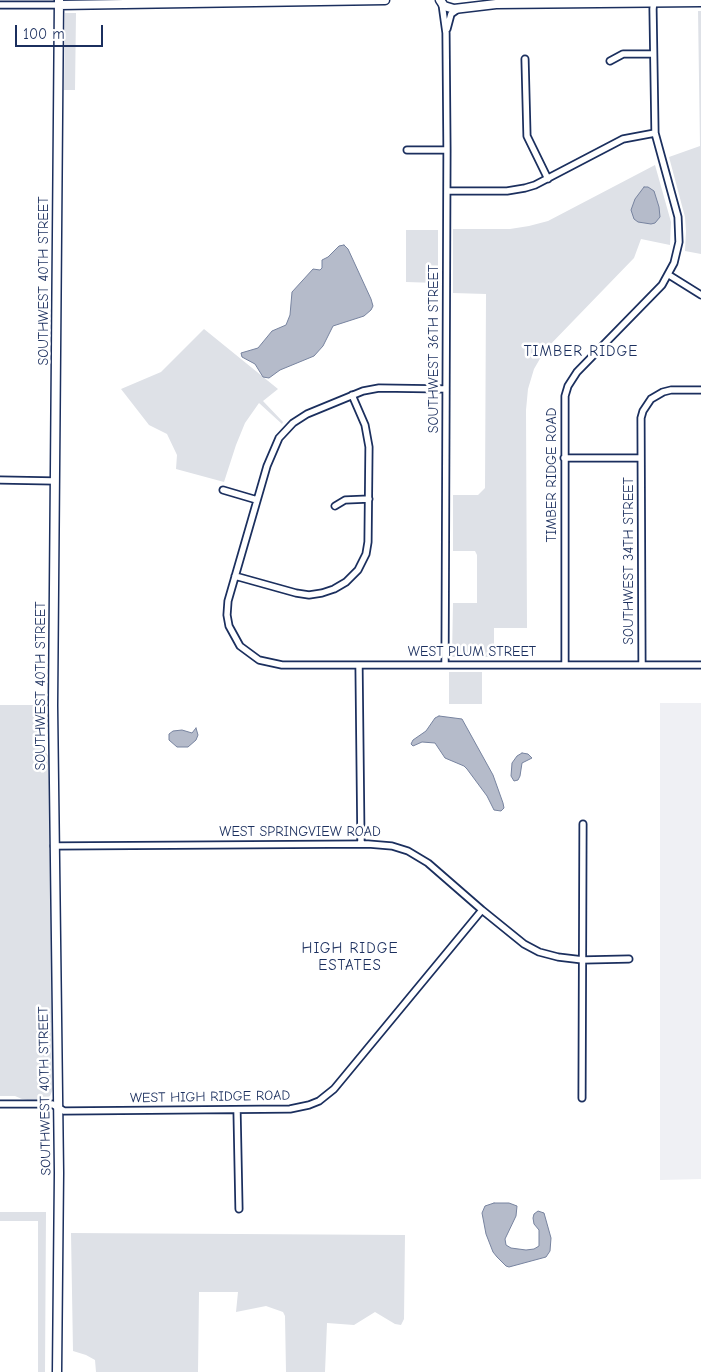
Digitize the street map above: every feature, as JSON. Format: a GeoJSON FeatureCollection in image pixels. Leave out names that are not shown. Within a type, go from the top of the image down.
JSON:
{"type":"FeatureCollection","features":[{"type":"Feature","properties":{"kind":"main road"},"geometry":{"type":"LineString","coordinates":[[59,2],[385,0]]}},
{"type":"Feature","properties":{"kind":"main road"},"geometry":{"type":"LineString","coordinates":[[460,8],[467,0]]}},
{"type":"Feature","properties":{"kind":"main road","name":"SOUTHWEST 40TH STREET"},"geometry":{"type":"LineString","coordinates":[[57,1372],[58,1107],[54,846],[59,2]]}},
{"type":"Feature","properties":{"kind":"main road"},"geometry":{"type":"LineString","coordinates":[[439,2],[450,9],[496,4],[701,2]]}},
{"type":"Feature","properties":{"kind":"street"},"geometry":{"type":"LineString","coordinates":[[0,5],[59,2]]}},
{"type":"Feature","properties":{"kind":"street","name":"SOUTHWEST 36TH STREET"},"geometry":{"type":"LineString","coordinates":[[439,2],[446,33],[447,150],[444,665]]}},
{"type":"Feature","properties":{"kind":"street","name":"TIMBER RIDGE ROAD"},"geometry":{"type":"LineString","coordinates":[[565,664],[565,396],[572,379],[654,293],[668,275],[677,254],[679,227],[655,133],[653,2]]}},
{"type":"Feature","properties":{"kind":"street","name":"SOUTHWEST 36TH STREET"},"geometry":{"type":"LineString","coordinates":[[446,33],[451,14],[460,8]]}},
{"type":"Feature","properties":{"kind":"street"},"geometry":{"type":"LineString","coordinates":[[610,61],[623,54],[653,54]]}},
{"type":"Feature","properties":{"kind":"street"},"geometry":{"type":"LineString","coordinates":[[525,59],[526,136],[548,178]]}},
{"type":"Feature","properties":{"kind":"street"},"geometry":{"type":"LineString","coordinates":[[447,191],[514,191],[535,185],[624,139],[655,133]]}},
{"type":"Feature","properties":{"kind":"street"},"geometry":{"type":"LineString","coordinates":[[407,150],[447,150]]}},
{"type":"Feature","properties":{"kind":"street"},"geometry":{"type":"LineString","coordinates":[[668,275],[701,295]]}},
{"type":"Feature","properties":{"kind":"street"},"geometry":{"type":"LineString","coordinates":[[352,395],[365,426],[368,440],[368,542],[366,554],[361,565],[351,578],[340,586],[328,592],[309,595],[235,576],[274,445],[288,428],[307,414],[352,395],[363,391],[379,388],[446,389]]}},
{"type":"Feature","properties":{"kind":"street","name":"SOUTHWEST 34TH STREET"},"geometry":{"type":"LineString","coordinates":[[642,665],[641,418],[651,399],[663,392],[670,390],[701,390]]}},
{"type":"Feature","properties":{"kind":"street"},"geometry":{"type":"LineString","coordinates":[[564,458],[641,458]]}},
{"type":"Feature","properties":{"kind":"street"},"geometry":{"type":"LineString","coordinates":[[0,480],[55,481]]}},
{"type":"Feature","properties":{"kind":"street"},"geometry":{"type":"LineString","coordinates":[[223,490],[257,500]]}},
{"type":"Feature","properties":{"kind":"street"},"geometry":{"type":"LineString","coordinates":[[335,506],[346,500],[369,499]]}},
{"type":"Feature","properties":{"kind":"street","name":"WEST PLUM STREET"},"geometry":{"type":"LineString","coordinates":[[235,576],[228,601],[228,620],[233,636],[246,652],[259,660],[274,664],[701,665]]}},
{"type":"Feature","properties":{"kind":"street"},"geometry":{"type":"LineString","coordinates":[[359,665],[360,844]]}},
{"type":"Feature","properties":{"kind":"street"},"geometry":{"type":"LineString","coordinates":[[582,1098],[583,824]]}},
{"type":"Feature","properties":{"kind":"street","name":"WEST SPRINGVIEW ROAD"},"geometry":{"type":"LineString","coordinates":[[54,846],[360,844],[392,846],[408,851],[428,863],[524,944],[539,952],[558,957],[583,960],[629,959]]}},
{"type":"Feature","properties":{"kind":"street","name":"WEST HIGH RIDGE ROAD"},"geometry":{"type":"LineString","coordinates":[[0,1104],[52,1104],[64,1111],[237,1110],[300,1108],[309,1105],[327,1095],[482,910]]}},
{"type":"Feature","properties":{"kind":"street"},"geometry":{"type":"LineString","coordinates":[[237,1110],[239,1209]]}},
{"type":"Feature","properties":{"kind":"shaded area"},"geometry":{"type":"Polygon","coordinates":[[[698,11],[701,11],[701,254],[685,251],[685,217],[669,157],[700,146],[698,11]]]}},
{"type":"Feature","properties":{"kind":"shaded area"},"geometry":{"type":"Polygon","coordinates":[[[65,13],[76,13],[75,90],[64,90],[65,13]]]}},
{"type":"Feature","properties":{"kind":"shaded area"},"geometry":{"type":"Polygon","coordinates":[[[655,165],[671,222],[670,245],[641,239],[634,258],[545,350],[534,369],[528,389],[526,410],[527,628],[494,628],[494,657],[452,657],[453,603],[477,603],[477,555],[475,551],[453,551],[453,495],[478,495],[485,488],[486,294],[453,293],[453,229],[510,229],[548,221],[655,165]]]}},
{"type":"Feature","properties":{"kind":"shaded area"},"geometry":{"type":"Polygon","coordinates":[[[406,230],[438,230],[438,283],[406,282],[406,230]]]}},
{"type":"Feature","properties":{"kind":"shaded area"},"geometry":{"type":"Polygon","coordinates":[[[204,329],[278,389],[263,401],[283,422],[282,424],[259,403],[245,423],[224,482],[176,469],[177,455],[167,434],[149,425],[121,389],[161,372],[204,329]]]}},
{"type":"Feature","properties":{"kind":"shaded area"},"geometry":{"type":"Polygon","coordinates":[[[449,672],[482,672],[482,704],[449,704],[449,672]]]}},
{"type":"Feature","properties":{"kind":"shaded area"},"geometry":{"type":"Polygon","coordinates":[[[660,703],[701,703],[701,1179],[660,1180],[660,703]]]}},
{"type":"Feature","properties":{"kind":"shaded area"},"geometry":{"type":"Polygon","coordinates":[[[0,705],[41,705],[41,738],[44,740],[45,751],[49,757],[53,1089],[50,1096],[45,1099],[33,1101],[15,1096],[0,1096],[0,705]]]}},
{"type":"Feature","properties":{"kind":"shaded area"},"geometry":{"type":"Polygon","coordinates":[[[0,1212],[46,1212],[45,1372],[38,1372],[38,1221],[0,1221],[0,1212]]]}},
{"type":"Feature","properties":{"kind":"shaded area"},"geometry":{"type":"Polygon","coordinates":[[[71,1233],[405,1235],[404,1319],[401,1325],[395,1324],[375,1312],[354,1325],[327,1323],[325,1372],[286,1372],[285,1316],[283,1312],[266,1306],[236,1312],[238,1292],[199,1292],[198,1372],[96,1372],[95,1360],[73,1351],[71,1233]]]}},
{"type":"Feature","properties":{"kind":"water"},"geometry":{"type":"Polygon","coordinates":[[[644,187],[654,191],[659,207],[660,217],[655,223],[651,224],[638,222],[634,219],[631,210],[635,199],[644,187]]]}},
{"type":"Feature","properties":{"kind":"water"},"geometry":{"type":"Polygon","coordinates":[[[344,245],[348,249],[371,299],[373,306],[371,310],[364,316],[333,326],[323,346],[314,356],[280,370],[269,378],[263,377],[255,364],[242,357],[241,353],[258,348],[272,331],[286,325],[290,315],[292,292],[313,269],[320,270],[322,268],[322,260],[339,246],[344,245]]]}},
{"type":"Feature","properties":{"kind":"water"},"geometry":{"type":"Polygon","coordinates":[[[439,716],[462,719],[493,775],[503,803],[504,808],[501,811],[494,810],[487,796],[467,769],[445,758],[435,743],[422,742],[413,746],[411,744],[439,716]]]}},
{"type":"Feature","properties":{"kind":"water"},"geometry":{"type":"Polygon","coordinates":[[[196,728],[198,735],[196,740],[188,747],[177,747],[169,740],[169,734],[173,731],[182,730],[192,733],[196,728]]]}},
{"type":"Feature","properties":{"kind":"water"},"geometry":{"type":"Polygon","coordinates":[[[522,753],[528,754],[532,758],[522,763],[520,776],[518,780],[514,781],[511,776],[512,763],[522,753]]]}},
{"type":"Feature","properties":{"kind":"water"},"geometry":{"type":"Polygon","coordinates":[[[494,1203],[509,1203],[517,1206],[516,1216],[505,1239],[506,1245],[511,1248],[526,1250],[539,1246],[539,1230],[534,1224],[533,1218],[534,1214],[538,1211],[544,1213],[551,1238],[550,1251],[546,1257],[509,1267],[497,1257],[486,1234],[482,1213],[485,1206],[494,1203]]]}},
{"type":"Feature","properties":{"kind":"district","name":"TIMBER RIDGE"},"geometry":{"type":"Point","coordinates":[581,352]}},
{"type":"Feature","properties":{"kind":"district","name":"HIGH RIDGE ESTATES"},"geometry":{"type":"Point","coordinates":[350,958]}}]}
